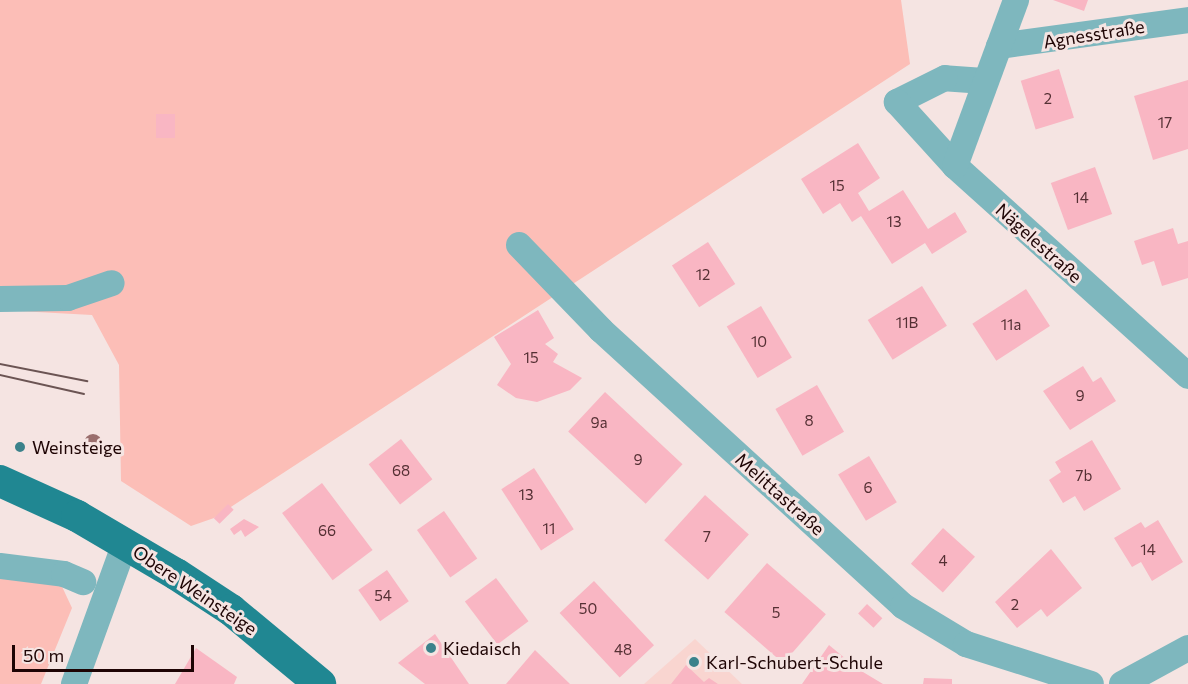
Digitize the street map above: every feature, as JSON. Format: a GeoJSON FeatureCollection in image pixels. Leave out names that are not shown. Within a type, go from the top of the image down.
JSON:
{"type":"FeatureCollection","features":[{"type":"Feature","properties":{"kind":"main road","name":"Obere Weinsteige"},"geometry":{"type":"LineString","coordinates":[[0,481],[125,543],[231,610],[320,684]]}},
{"type":"Feature","properties":{"kind":"street"},"geometry":{"type":"LineString","coordinates":[[955,166],[984,81],[1016,0]]}},
{"type":"Feature","properties":{"kind":"street","name":"Agnesstraße"},"geometry":{"type":"LineString","coordinates":[[999,46],[1188,20]]}},
{"type":"Feature","properties":{"kind":"street","name":"Nägelestraße"},"geometry":{"type":"LineString","coordinates":[[984,81],[945,78],[897,102],[955,166],[1188,376]]}},
{"type":"Feature","properties":{"kind":"street","name":"Melittastraße"},"geometry":{"type":"LineString","coordinates":[[519,245],[602,330],[903,606],[966,644],[1086,683]]}},
{"type":"Feature","properties":{"kind":"street"},"geometry":{"type":"LineString","coordinates":[[0,299],[68,298],[112,283]]}},
{"type":"Feature","properties":{"kind":"street"},"geometry":{"type":"LineString","coordinates":[[74,684],[125,543]]}},
{"type":"Feature","properties":{"kind":"street"},"geometry":{"type":"LineString","coordinates":[[0,566],[63,574],[83,582]]}},
{"type":"Feature","properties":{"kind":"street"},"geometry":{"type":"LineString","coordinates":[[1122,684],[1188,648]]}},
{"type":"Feature","properties":{"kind":"shaded area"},"geometry":{"type":"Polygon","coordinates":[[[0,0],[901,0],[910,64],[214,518],[191,526],[121,481],[119,365],[92,315],[0,310],[0,0]]]}},
{"type":"Feature","properties":{"kind":"shaded area"},"geometry":{"type":"Polygon","coordinates":[[[0,573],[58,578],[72,608],[41,684],[0,684],[0,573]]]}},
{"type":"Feature","properties":{"kind":"shaded area","name":"Karl-Schubert-Schule"},"geometry":{"type":"Polygon","coordinates":[[[695,639],[742,684],[644,684],[695,639]]]}},
{"type":"Feature","properties":{"kind":"building"},"geometry":{"type":"Polygon","coordinates":[[[1053,0],[1088,0],[1084,11],[1053,0]]]}},
{"type":"Feature","properties":{"kind":"building"},"geometry":{"type":"Polygon","coordinates":[[[1059,69],[1074,118],[1036,129],[1021,81],[1059,69]]]}},
{"type":"Feature","properties":{"kind":"building"},"geometry":{"type":"Polygon","coordinates":[[[1188,80],[1188,149],[1153,160],[1134,96],[1188,80]]]}},
{"type":"Feature","properties":{"kind":"building"},"geometry":{"type":"Polygon","coordinates":[[[156,114],[175,114],[175,138],[156,138],[156,114]]]}},
{"type":"Feature","properties":{"kind":"building"},"geometry":{"type":"Polygon","coordinates":[[[858,143],[880,178],[858,193],[869,211],[903,190],[928,229],[955,212],[967,232],[932,254],[925,243],[892,264],[861,216],[852,222],[840,203],[823,214],[801,179],[858,143]]]}},
{"type":"Feature","properties":{"kind":"building"},"geometry":{"type":"Polygon","coordinates":[[[1095,167],[1112,214],[1068,230],[1051,183],[1095,167]]]}},
{"type":"Feature","properties":{"kind":"building"},"geometry":{"type":"Polygon","coordinates":[[[1173,228],[1178,244],[1188,241],[1188,278],[1162,286],[1154,261],[1142,265],[1134,241],[1173,228]]]}},
{"type":"Feature","properties":{"kind":"building"},"geometry":{"type":"Polygon","coordinates":[[[708,242],[735,284],[699,307],[672,265],[708,242]]]}},
{"type":"Feature","properties":{"kind":"building"},"geometry":{"type":"Polygon","coordinates":[[[922,286],[947,326],[893,360],[868,320],[922,286]]]}},
{"type":"Feature","properties":{"kind":"building"},"geometry":{"type":"Polygon","coordinates":[[[1026,289],[1050,326],[996,361],[972,324],[1026,289]]]}},
{"type":"Feature","properties":{"kind":"building"},"geometry":{"type":"Polygon","coordinates":[[[761,306],[792,357],[758,378],[727,327],[761,306]]]}},
{"type":"Feature","properties":{"kind":"building"},"geometry":{"type":"Polygon","coordinates":[[[538,310],[554,338],[545,344],[558,354],[553,362],[582,378],[570,390],[537,402],[516,398],[497,385],[511,364],[494,337],[538,310]]]}},
{"type":"Feature","properties":{"kind":"building"},"geometry":{"type":"Polygon","coordinates":[[[1083,366],[1093,382],[1101,377],[1116,401],[1070,430],[1043,391],[1083,366]]]}},
{"type":"Feature","properties":{"kind":"building"},"geometry":{"type":"Polygon","coordinates":[[[817,385],[844,432],[802,456],[775,409],[817,385]]]}},
{"type":"Feature","properties":{"kind":"building"},"geometry":{"type":"Polygon","coordinates":[[[605,392],[683,464],[646,504],[568,431],[605,392]]]}},
{"type":"Feature","properties":{"kind":"building"},"geometry":{"type":"Polygon","coordinates":[[[401,439],[432,479],[400,504],[369,464],[401,439]]]}},
{"type":"Feature","properties":{"kind":"building"},"geometry":{"type":"Polygon","coordinates":[[[1092,440],[1121,489],[1084,511],[1075,496],[1063,503],[1049,480],[1061,472],[1055,462],[1092,440]]]}},
{"type":"Feature","properties":{"kind":"building"},"geometry":{"type":"Polygon","coordinates":[[[869,456],[897,502],[866,521],[838,475],[869,456]]]}},
{"type":"Feature","properties":{"kind":"building"},"geometry":{"type":"Polygon","coordinates":[[[534,468],[574,529],[541,550],[501,489],[534,468]]]}},
{"type":"Feature","properties":{"kind":"building"},"geometry":{"type":"Polygon","coordinates":[[[322,483],[373,550],[333,580],[282,513],[322,483]]]}},
{"type":"Feature","properties":{"kind":"building"},"geometry":{"type":"Polygon","coordinates":[[[705,495],[749,534],[708,580],[664,540],[705,495]]]}},
{"type":"Feature","properties":{"kind":"building"},"geometry":{"type":"Polygon","coordinates":[[[228,504],[234,510],[220,524],[214,518],[228,504]]]}},
{"type":"Feature","properties":{"kind":"building"},"geometry":{"type":"Polygon","coordinates":[[[444,511],[477,559],[450,577],[417,530],[444,511]]]}},
{"type":"Feature","properties":{"kind":"building"},"geometry":{"type":"Polygon","coordinates":[[[244,519],[259,527],[245,537],[241,530],[234,535],[230,529],[244,519]]]}},
{"type":"Feature","properties":{"kind":"building"},"geometry":{"type":"Polygon","coordinates":[[[1158,520],[1183,562],[1152,581],[1141,562],[1132,567],[1114,538],[1141,522],[1145,528],[1158,520]]]}},
{"type":"Feature","properties":{"kind":"building"},"geometry":{"type":"Polygon","coordinates":[[[943,528],[975,557],[943,592],[911,564],[943,528]]]}},
{"type":"Feature","properties":{"kind":"building"},"geometry":{"type":"Polygon","coordinates":[[[1051,549],[1082,588],[1047,617],[1041,609],[1017,628],[995,602],[1051,549]]]}},
{"type":"Feature","properties":{"kind":"building"},"geometry":{"type":"Polygon","coordinates":[[[767,563],[826,614],[783,663],[724,612],[767,563]]]}},
{"type":"Feature","properties":{"kind":"building"},"geometry":{"type":"Polygon","coordinates":[[[387,570],[409,601],[380,621],[358,590],[387,570]]]}},
{"type":"Feature","properties":{"kind":"building"},"geometry":{"type":"Polygon","coordinates":[[[496,578],[528,621],[497,645],[465,601],[496,578]]]}},
{"type":"Feature","properties":{"kind":"building"},"geometry":{"type":"Polygon","coordinates":[[[594,581],[654,645],[620,677],[560,613],[594,581]]]}},
{"type":"Feature","properties":{"kind":"building"},"geometry":{"type":"Polygon","coordinates":[[[867,604],[882,618],[873,628],[858,614],[867,604]]]}},
{"type":"Feature","properties":{"kind":"building","name":"Kiedaisch"},"geometry":{"type":"Polygon","coordinates":[[[435,634],[469,684],[425,684],[398,663],[435,634]]]}},
{"type":"Feature","properties":{"kind":"building"},"geometry":{"type":"Polygon","coordinates":[[[829,645],[858,669],[883,684],[802,684],[829,645]]]}},
{"type":"Feature","properties":{"kind":"building"},"geometry":{"type":"Polygon","coordinates":[[[196,648],[237,677],[234,684],[175,684],[196,648]]]}},
{"type":"Feature","properties":{"kind":"building","name":"Kiedaisch"},"geometry":{"type":"Polygon","coordinates":[[[535,650],[570,684],[506,684],[535,650]]]}},
{"type":"Feature","properties":{"kind":"building"},"geometry":{"type":"Polygon","coordinates":[[[686,665],[704,682],[709,678],[718,684],[671,684],[686,665]]]}},
{"type":"Feature","properties":{"kind":"building"},"geometry":{"type":"Polygon","coordinates":[[[924,678],[952,679],[952,684],[923,684],[924,678]]]}},
{"type":"Feature","properties":{"kind":"tram line"},"geometry":{"type":"LineString","coordinates":[[0,364],[87,381]]}},
{"type":"Feature","properties":{"kind":"tram line"},"geometry":{"type":"LineString","coordinates":[[0,375],[84,394]]}},
{"type":"Feature","properties":{"kind":"place","name":"Weinsteige"},"geometry":{"type":"Point","coordinates":[20,447]}},
{"type":"Feature","properties":{"kind":"place","name":"Kiedaisch"},"geometry":{"type":"Point","coordinates":[431,648]}},
{"type":"Feature","properties":{"kind":"place","name":"Karl-Schubert-Schule"},"geometry":{"type":"Point","coordinates":[694,662]}}]}
